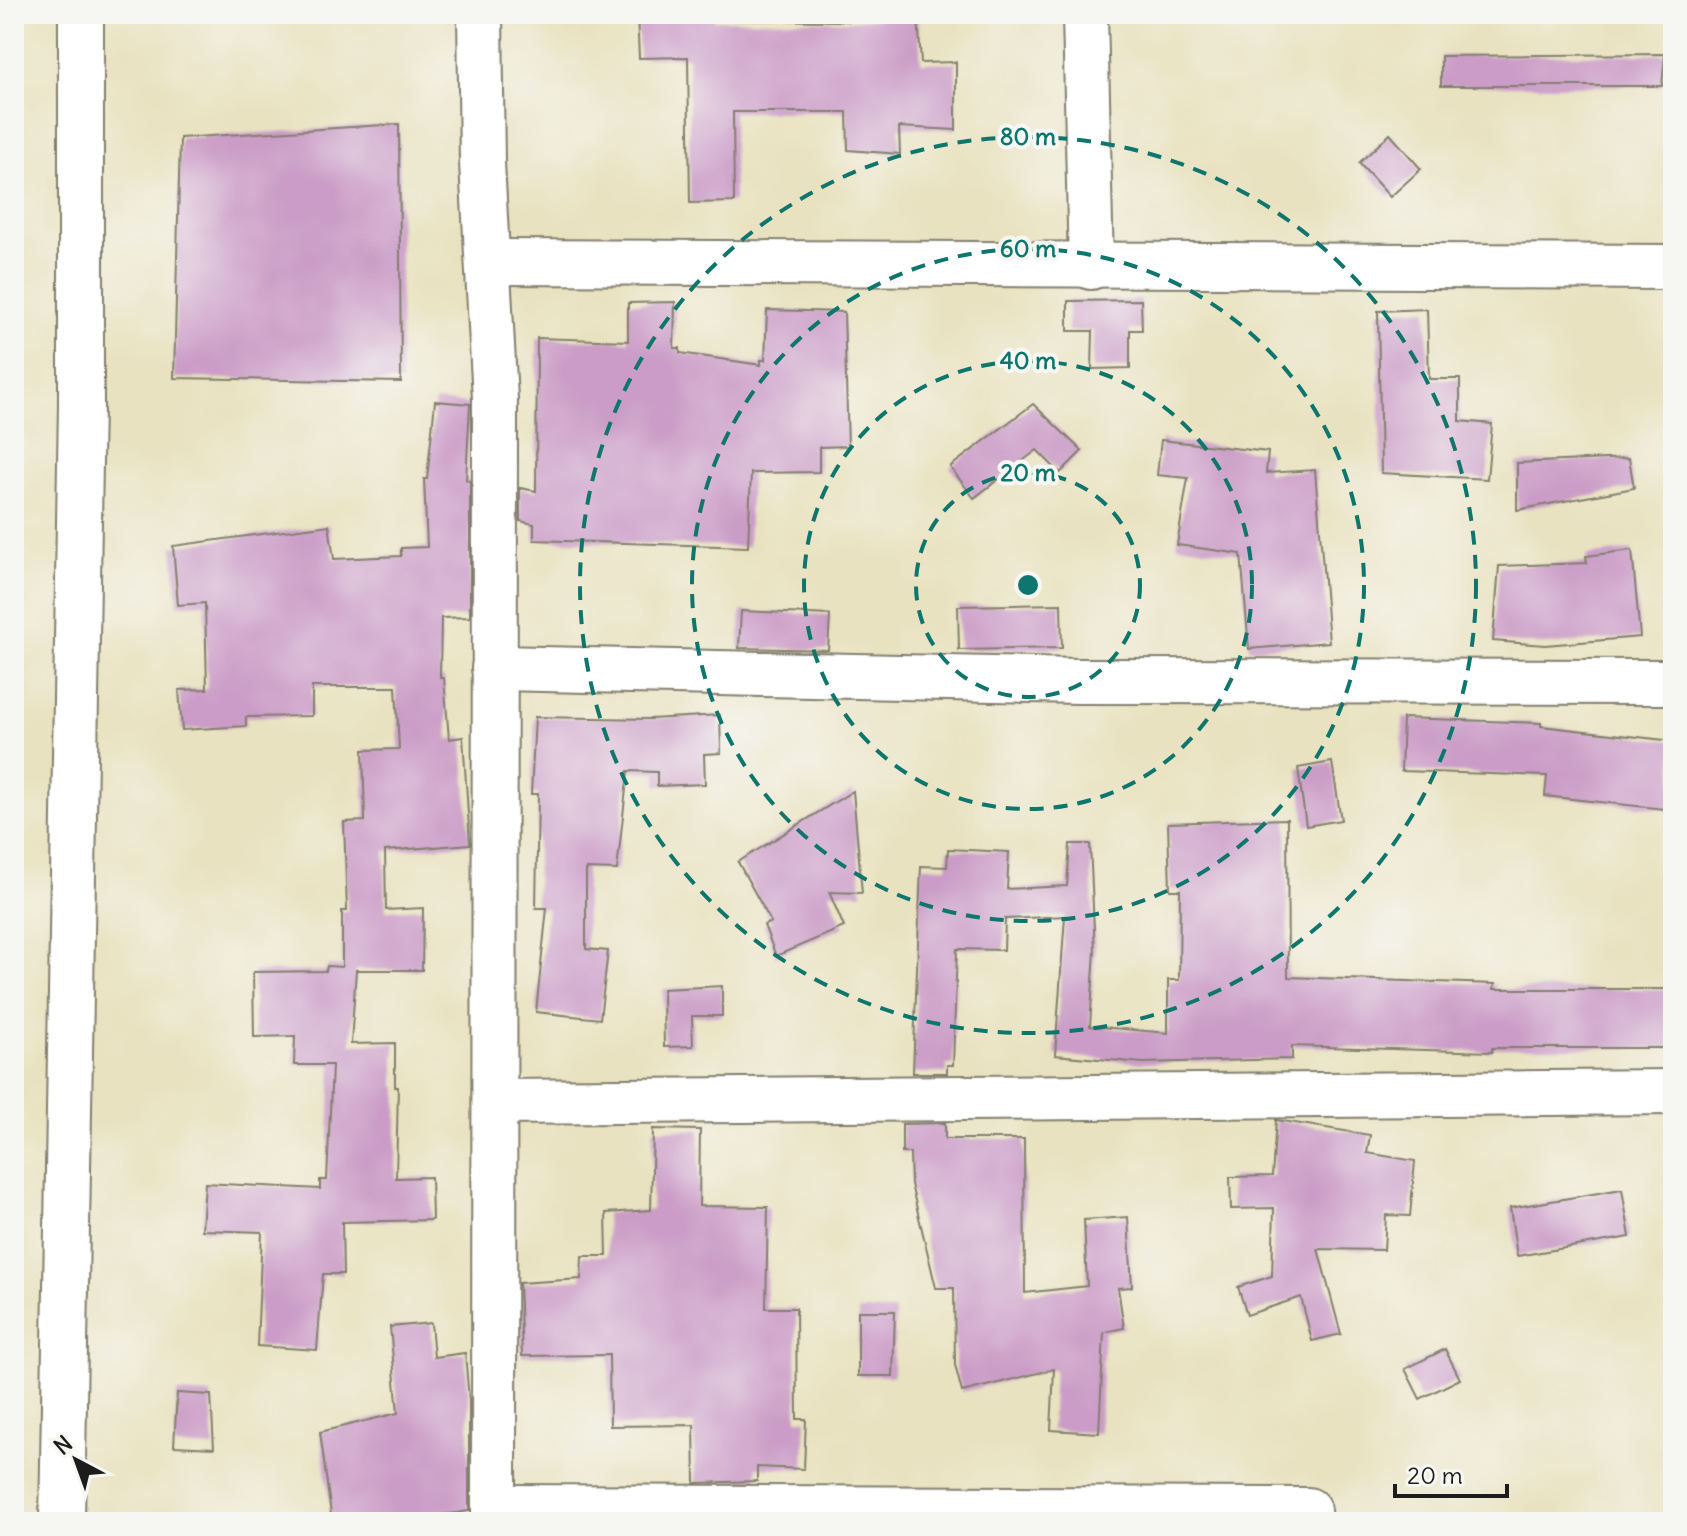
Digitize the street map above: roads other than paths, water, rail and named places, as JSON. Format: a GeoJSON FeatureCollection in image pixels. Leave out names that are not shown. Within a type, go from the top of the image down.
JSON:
{"type":"FeatureCollection","features":[{"type":"Feature","properties":{"kind":"street"},"geometry":{"type":"LineString","coordinates":[[62,1522],[81,420],[81,14]]}},
{"type":"Feature","properties":{"kind":"street"},"geometry":{"type":"LineString","coordinates":[[480,14],[495,399],[497,1102],[494,1514],[1308,1510],[1309,1522]]}},
{"type":"Feature","properties":{"kind":"street"},"geometry":{"type":"LineString","coordinates":[[1085,14],[1091,267]]}},
{"type":"Feature","properties":{"kind":"street"},"geometry":{"type":"LineString","coordinates":[[488,262],[1091,267],[1673,267]]}},
{"type":"Feature","properties":{"kind":"street"},"geometry":{"type":"LineString","coordinates":[[494,668],[1079,681],[1673,682]]}},
{"type":"Feature","properties":{"kind":"street"},"geometry":{"type":"LineString","coordinates":[[497,1102],[1673,1092]]}}]}
